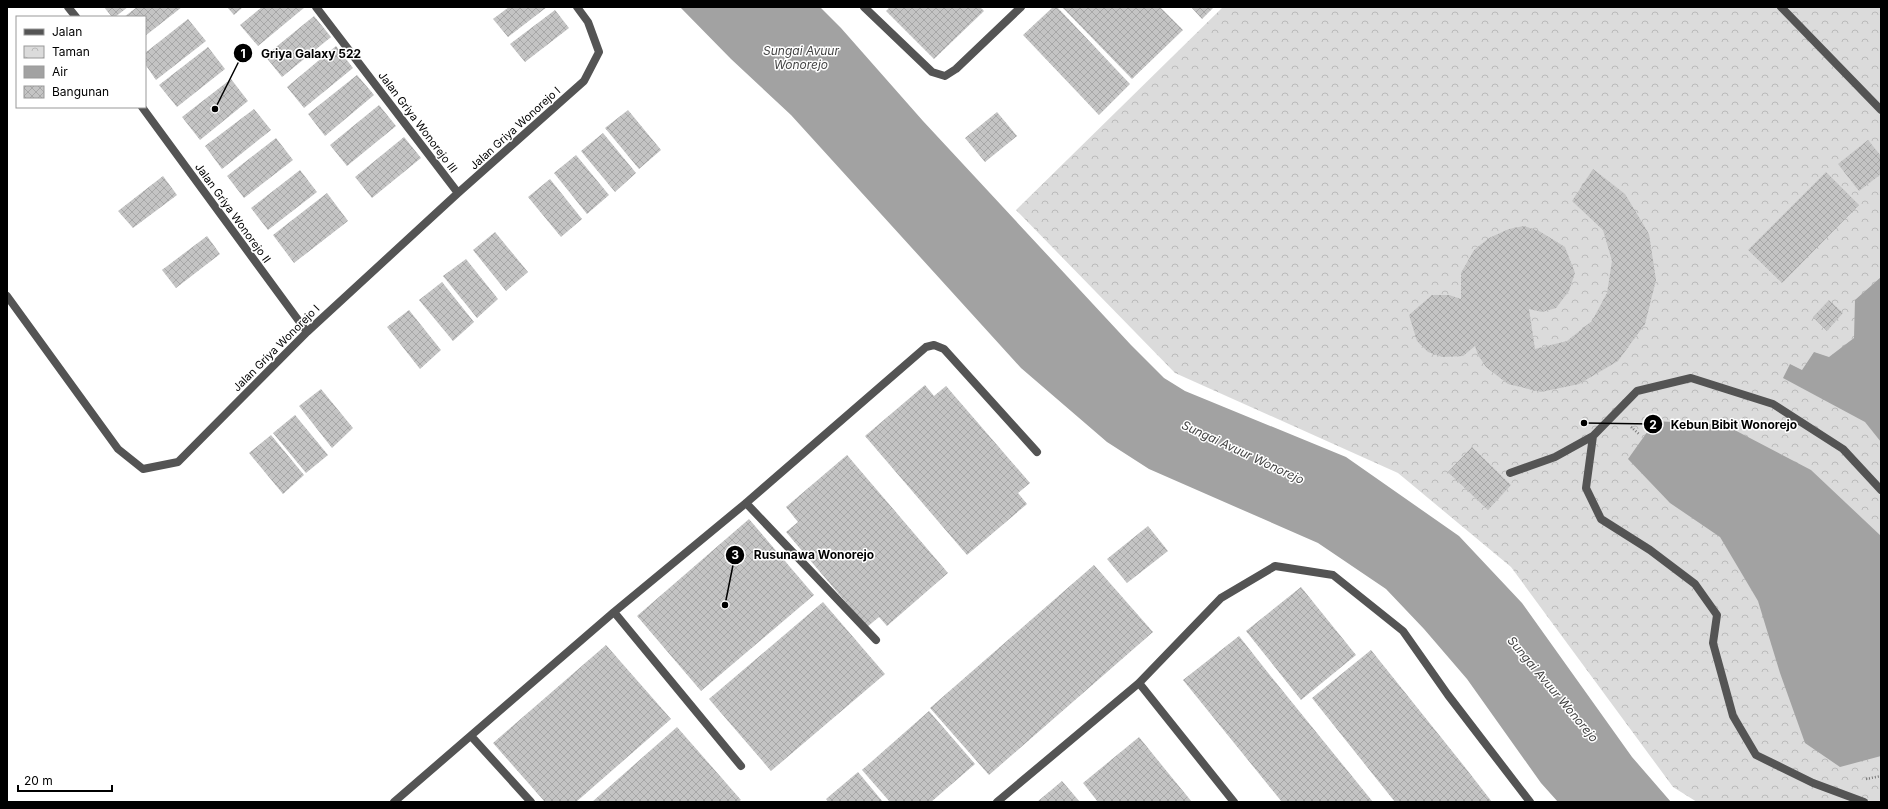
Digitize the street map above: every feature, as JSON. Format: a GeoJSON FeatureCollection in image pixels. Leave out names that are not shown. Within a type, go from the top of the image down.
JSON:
{"type":"FeatureCollection","features":[{"type":"Feature","properties":{"kind":"street"},"geometry":{"type":"LineString","coordinates":[[68,7],[75,16]]}},
{"type":"Feature","properties":{"kind":"street","name":"Jalan Griya Wonorejo III"},"geometry":{"type":"LineString","coordinates":[[316,7],[458,193]]}},
{"type":"Feature","properties":{"kind":"street","name":"Jalan Griya Wonorejo I"},"geometry":{"type":"LineString","coordinates":[[7,296],[118,449],[143,469],[178,462],[307,332],[458,193],[584,82],[599,52],[588,22],[577,7]]}},
{"type":"Feature","properties":{"kind":"street"},"geometry":{"type":"LineString","coordinates":[[864,7],[932,72],[945,76],[956,69],[1021,7]]}},
{"type":"Feature","properties":{"kind":"street"},"geometry":{"type":"LineString","coordinates":[[1781,8],[1881,110]]}},
{"type":"Feature","properties":{"kind":"street","name":"Jalan Griya Wonorejo II"},"geometry":{"type":"LineString","coordinates":[[143,108],[307,332]]}},
{"type":"Feature","properties":{"kind":"street"},"geometry":{"type":"LineString","coordinates":[[394,802],[614,612],[746,503],[926,347],[934,345],[944,349],[1037,452]]}},
{"type":"Feature","properties":{"kind":"street"},"geometry":{"type":"LineString","coordinates":[[1510,473],[1555,456],[1593,436],[1637,391],[1691,378],[1773,404],[1843,449],[1881,490]]}},
{"type":"Feature","properties":{"kind":"street"},"geometry":{"type":"LineString","coordinates":[[1593,436],[1586,488],[1601,519],[1650,550],[1695,584],[1717,615],[1712,643],[1733,716],[1756,755],[1813,783],[1864,802]]}},
{"type":"Feature","properties":{"kind":"street"},"geometry":{"type":"LineString","coordinates":[[746,503],[876,640]]}},
{"type":"Feature","properties":{"kind":"street"},"geometry":{"type":"LineString","coordinates":[[997,802],[1138,683],[1221,598],[1275,566],[1333,575],[1403,631],[1448,695],[1530,802]]}},
{"type":"Feature","properties":{"kind":"street"},"geometry":{"type":"LineString","coordinates":[[614,612],[741,766]]}},
{"type":"Feature","properties":{"kind":"street"},"geometry":{"type":"LineString","coordinates":[[1138,683],[1234,802]]}},
{"type":"Feature","properties":{"kind":"street"},"geometry":{"type":"LineString","coordinates":[[472,736],[531,802]]}},
{"type":"Feature","properties":{"kind":"green space"},"geometry":{"type":"Polygon","coordinates":[[[1223,7],[1881,7],[1881,802],[1697,802],[1673,787],[1511,567],[1398,473],[1175,373],[1016,210],[1223,7]]]}},
{"type":"Feature","properties":{"kind":"water","name":"Sungai Avuur Wonorejo"},"geometry":{"type":"Polygon","coordinates":[[[680,7],[820,7],[841,28],[923,121],[1131,345],[1164,378],[1185,391],[1346,457],[1459,536],[1522,603],[1632,757],[1671,802],[1558,802],[1541,783],[1467,679],[1424,629],[1386,589],[1318,543],[1149,469],[1107,442],[1021,368],[791,115],[731,59],[680,7]]]}},
{"type":"Feature","properties":{"kind":"water"},"geometry":{"type":"Polygon","coordinates":[[[1881,277],[1881,442],[1865,422],[1783,378],[1790,364],[1802,370],[1814,352],[1829,357],[1854,338],[1855,300],[1881,277]]]}},
{"type":"Feature","properties":{"kind":"water"},"geometry":{"type":"Polygon","coordinates":[[[1655,421],[1725,425],[1811,470],[1881,536],[1881,756],[1840,767],[1805,743],[1780,673],[1758,601],[1720,537],[1670,503],[1628,459],[1655,421]]]}},
{"type":"Feature","properties":{"kind":"building"},"geometry":{"type":"Polygon","coordinates":[[[104,7],[128,7],[116,16],[111,16],[104,7]]]}},
{"type":"Feature","properties":{"kind":"building"},"geometry":{"type":"Polygon","coordinates":[[[137,7],[182,7],[146,35],[146,16],[125,16],[137,7]]]}},
{"type":"Feature","properties":{"kind":"building"},"geometry":{"type":"Polygon","coordinates":[[[227,7],[243,7],[234,15],[227,7]]]}},
{"type":"Feature","properties":{"kind":"building"},"geometry":{"type":"Polygon","coordinates":[[[262,7],[305,7],[258,46],[240,25],[262,7]]]}},
{"type":"Feature","properties":{"kind":"building"},"geometry":{"type":"Polygon","coordinates":[[[509,7],[547,7],[508,37],[493,19],[509,7]]]}},
{"type":"Feature","properties":{"kind":"building"},"geometry":{"type":"Polygon","coordinates":[[[890,7],[980,7],[984,11],[934,59],[886,11],[890,7]]]}},
{"type":"Feature","properties":{"kind":"building"},"geometry":{"type":"Polygon","coordinates":[[[1053,7],[1057,7],[1130,84],[1099,115],[1023,35],[1053,7]]]}},
{"type":"Feature","properties":{"kind":"building"},"geometry":{"type":"Polygon","coordinates":[[[1062,7],[1160,7],[1183,30],[1132,79],[1062,7]]]}},
{"type":"Feature","properties":{"kind":"building"},"geometry":{"type":"Polygon","coordinates":[[[1191,7],[1214,7],[1202,19],[1191,7]]]}},
{"type":"Feature","properties":{"kind":"building"},"geometry":{"type":"Polygon","coordinates":[[[555,10],[569,28],[525,62],[510,44],[555,10]]]}},
{"type":"Feature","properties":{"kind":"building"},"geometry":{"type":"Polygon","coordinates":[[[314,16],[331,37],[282,77],[265,56],[314,16]]]}},
{"type":"Feature","properties":{"kind":"building"},"geometry":{"type":"Polygon","coordinates":[[[188,19],[206,41],[156,80],[146,65],[146,52],[188,19]]]}},
{"type":"Feature","properties":{"kind":"building"},"geometry":{"type":"Polygon","coordinates":[[[336,46],[353,68],[304,108],[287,87],[336,46]]]}},
{"type":"Feature","properties":{"kind":"building"},"geometry":{"type":"Polygon","coordinates":[[[208,47],[225,69],[177,107],[159,85],[208,47]]]}},
{"type":"Feature","properties":{"kind":"building"},"geometry":{"type":"Polygon","coordinates":[[[357,75],[374,95],[325,136],[308,114],[357,75]]]}},
{"type":"Feature","properties":{"kind":"building"},"geometry":{"type":"Polygon","coordinates":[[[231,79],[248,101],[200,140],[182,117],[231,79]]]}},
{"type":"Feature","properties":{"kind":"building"},"geometry":{"type":"Polygon","coordinates":[[[379,105],[396,126],[347,166],[330,145],[379,105]]]}},
{"type":"Feature","properties":{"kind":"building"},"geometry":{"type":"Polygon","coordinates":[[[254,109],[271,130],[222,169],[205,146],[254,109]]]}},
{"type":"Feature","properties":{"kind":"building"},"geometry":{"type":"Polygon","coordinates":[[[628,110],[661,150],[639,169],[605,128],[628,110]]]}},
{"type":"Feature","properties":{"kind":"building"},"geometry":{"type":"Polygon","coordinates":[[[997,112],[1017,136],[985,162],[965,138],[997,112]]]}},
{"type":"Feature","properties":{"kind":"building"},"geometry":{"type":"Polygon","coordinates":[[[603,133],[636,173],[615,192],[581,151],[603,133]]]}},
{"type":"Feature","properties":{"kind":"building"},"geometry":{"type":"Polygon","coordinates":[[[404,137],[421,158],[372,198],[355,177],[404,137]]]}},
{"type":"Feature","properties":{"kind":"building"},"geometry":{"type":"Polygon","coordinates":[[[276,138],[293,160],[244,198],[227,176],[276,138]]]}},
{"type":"Feature","properties":{"kind":"building"},"geometry":{"type":"Polygon","coordinates":[[[1868,140],[1881,156],[1881,174],[1859,191],[1838,164],[1868,140]]]}},
{"type":"Feature","properties":{"kind":"building"},"geometry":{"type":"Polygon","coordinates":[[[576,155],[609,195],[587,214],[554,173],[576,155]]]}},
{"type":"Feature","properties":{"kind":"building"},"geometry":{"type":"Polygon","coordinates":[[[1593,169],[1625,194],[1649,234],[1656,280],[1645,324],[1618,361],[1579,384],[1541,392],[1508,384],[1486,367],[1478,355],[1475,346],[1463,356],[1442,357],[1428,352],[1417,341],[1409,315],[1432,295],[1449,295],[1461,299],[1461,273],[1474,250],[1489,238],[1509,229],[1524,226],[1539,231],[1565,247],[1575,273],[1569,291],[1556,308],[1542,312],[1529,309],[1535,349],[1567,341],[1592,321],[1607,293],[1612,261],[1603,230],[1572,201],[1593,169]]]}},
{"type":"Feature","properties":{"kind":"building"},"geometry":{"type":"Polygon","coordinates":[[[300,170],[317,192],[268,230],[251,208],[300,170]]]}},
{"type":"Feature","properties":{"kind":"building"},"geometry":{"type":"Polygon","coordinates":[[[1826,172],[1859,205],[1782,283],[1748,250],[1826,172]]]}},
{"type":"Feature","properties":{"kind":"building"},"geometry":{"type":"Polygon","coordinates":[[[163,176],[177,195],[133,228],[118,211],[163,176]]]}},
{"type":"Feature","properties":{"kind":"building"},"geometry":{"type":"Polygon","coordinates":[[[550,179],[582,219],[561,237],[528,197],[550,179]]]}},
{"type":"Feature","properties":{"kind":"building"},"geometry":{"type":"Polygon","coordinates":[[[327,193],[348,221],[294,263],[273,235],[327,193]]]}},
{"type":"Feature","properties":{"kind":"building"},"geometry":{"type":"Polygon","coordinates":[[[495,232],[528,272],[506,291],[473,250],[495,232]]]}},
{"type":"Feature","properties":{"kind":"building"},"geometry":{"type":"Polygon","coordinates":[[[207,236],[220,254],[176,288],[162,270],[207,236]]]}},
{"type":"Feature","properties":{"kind":"building"},"geometry":{"type":"Polygon","coordinates":[[[466,259],[498,299],[477,318],[443,276],[466,259]]]}},
{"type":"Feature","properties":{"kind":"building"},"geometry":{"type":"Polygon","coordinates":[[[442,282],[474,322],[453,341],[419,300],[442,282]]]}},
{"type":"Feature","properties":{"kind":"building"},"geometry":{"type":"Polygon","coordinates":[[[1829,300],[1843,313],[1827,331],[1813,317],[1829,300]]]}},
{"type":"Feature","properties":{"kind":"building"},"geometry":{"type":"Polygon","coordinates":[[[409,310],[441,350],[420,369],[387,327],[409,310]]]}},
{"type":"Feature","properties":{"kind":"building"},"geometry":{"type":"Polygon","coordinates":[[[925,385],[934,396],[946,386],[1030,483],[1018,493],[1027,504],[967,555],[865,436],[925,385]]]}},
{"type":"Feature","properties":{"kind":"building"},"geometry":{"type":"Polygon","coordinates":[[[321,389],[353,428],[332,448],[299,406],[321,389]]]}},
{"type":"Feature","properties":{"kind":"building"},"geometry":{"type":"Polygon","coordinates":[[[295,415],[328,455],[306,473],[273,433],[295,415]]]}},
{"type":"Feature","properties":{"kind":"building"},"geometry":{"type":"Polygon","coordinates":[[[271,435],[304,475],[283,494],[249,453],[271,435]]]}},
{"type":"Feature","properties":{"kind":"building"},"geometry":{"type":"Polygon","coordinates":[[[1472,447],[1511,485],[1488,510],[1448,472],[1472,447]]]}},
{"type":"Feature","properties":{"kind":"building"},"geometry":{"type":"Polygon","coordinates":[[[847,455],[948,573],[887,626],[879,617],[867,627],[786,532],[798,522],[786,507],[847,455]]]}},
{"type":"Feature","properties":{"kind":"building"},"geometry":{"type":"Polygon","coordinates":[[[749,519],[814,595],[701,691],[637,616],[749,519]]]}},
{"type":"Feature","properties":{"kind":"building"},"geometry":{"type":"Polygon","coordinates":[[[1148,526],[1168,551],[1127,583],[1107,559],[1148,526]]]}},
{"type":"Feature","properties":{"kind":"building"},"geometry":{"type":"Polygon","coordinates":[[[1094,565],[1153,632],[989,775],[930,708],[1094,565]]]}},
{"type":"Feature","properties":{"kind":"building"},"geometry":{"type":"Polygon","coordinates":[[[1301,587],[1356,655],[1301,700],[1246,631],[1301,587]]]}},
{"type":"Feature","properties":{"kind":"building"},"geometry":{"type":"Polygon","coordinates":[[[823,602],[885,674],[771,771],[709,699],[823,602]]]}},
{"type":"Feature","properties":{"kind":"building"},"geometry":{"type":"Polygon","coordinates":[[[1239,636],[1373,802],[1282,802],[1183,680],[1239,636]]]}},
{"type":"Feature","properties":{"kind":"building"},"geometry":{"type":"Polygon","coordinates":[[[606,645],[671,719],[576,802],[545,802],[493,743],[606,645]]]}},
{"type":"Feature","properties":{"kind":"building"},"geometry":{"type":"Polygon","coordinates":[[[1371,650],[1492,802],[1395,802],[1312,698],[1371,650]]]}},
{"type":"Feature","properties":{"kind":"building"},"geometry":{"type":"Polygon","coordinates":[[[929,711],[975,764],[931,802],[890,802],[862,770],[929,711]]]}},
{"type":"Feature","properties":{"kind":"building"},"geometry":{"type":"Polygon","coordinates":[[[677,727],[741,800],[738,802],[592,802],[677,727]]]}},
{"type":"Feature","properties":{"kind":"building"},"geometry":{"type":"Polygon","coordinates":[[[1139,737],[1192,802],[1098,802],[1083,783],[1139,737]]]}},
{"type":"Feature","properties":{"kind":"building"},"geometry":{"type":"Polygon","coordinates":[[[858,772],[883,802],[828,802],[826,799],[858,772]]]}},
{"type":"Feature","properties":{"kind":"building"},"geometry":{"type":"Polygon","coordinates":[[[1062,781],[1080,802],[1037,802],[1062,781]]]}},
{"type":"Feature","properties":{"kind":"place","name":"Griya Galaxy 522"},"geometry":{"type":"Point","coordinates":[215,109]}},
{"type":"Feature","properties":{"kind":"place","name":"Kebun Bibit Wonorejo"},"geometry":{"type":"Point","coordinates":[1584,423]}},
{"type":"Feature","properties":{"kind":"place","name":"Rusunawa Wonorejo"},"geometry":{"type":"Point","coordinates":[725,605]}}]}
